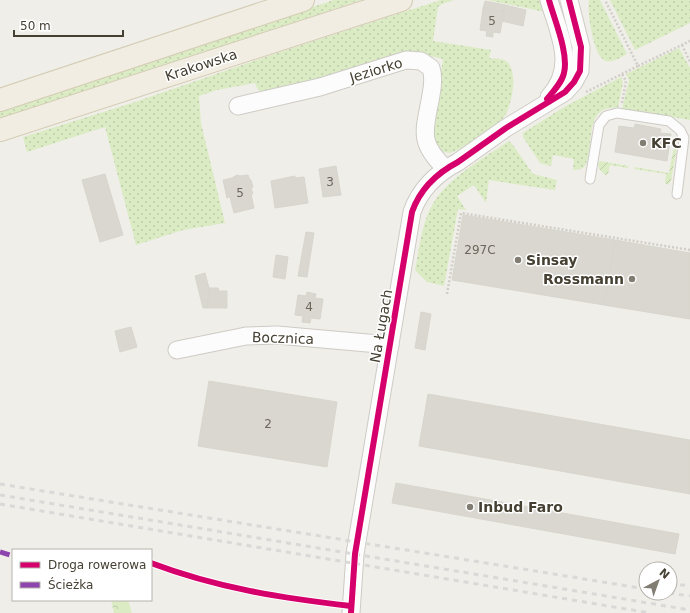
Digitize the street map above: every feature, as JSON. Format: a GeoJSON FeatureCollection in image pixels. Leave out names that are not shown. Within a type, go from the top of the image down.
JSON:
{"type":"FeatureCollection","features":[{"type":"Feature","properties":{"kind":"main road","name":"Krakowska"},"geometry":{"type":"LineString","coordinates":[[0,100],[303,0]]}},
{"type":"Feature","properties":{"kind":"main road","name":"Krakowska"},"geometry":{"type":"LineString","coordinates":[[0,130],[401,0]]}},
{"type":"Feature","properties":{"kind":"street","name":"Na Ługach"},"geometry":{"type":"LineString","coordinates":[[541,105],[554,91],[564,73],[565,65],[564,52],[549,0]]}},
{"type":"Feature","properties":{"kind":"street","name":"Na Ługach"},"geometry":{"type":"LineString","coordinates":[[351,613],[355,554],[412,212],[419,194],[445,168],[458,162],[541,105],[565,92],[580,71],[581,47],[569,0]]}},
{"type":"Feature","properties":{"kind":"street","name":"Na Ługach"},"geometry":{"type":"LineString","coordinates":[[576,26],[582,0]]}},
{"type":"Feature","properties":{"kind":"street","name":"Jeziorko"},"geometry":{"type":"LineString","coordinates":[[238,106],[320,87],[406,60],[421,61],[431,68],[434,81],[424,136],[427,146],[434,157],[445,168]]}},
{"type":"Feature","properties":{"kind":"street","name":"Bocznica"},"geometry":{"type":"LineString","coordinates":[[177,350],[246,336],[277,335],[390,345]]}},
{"type":"Feature","properties":{"kind":"lane"},"geometry":{"type":"LineString","coordinates":[[590,179],[600,123],[610,114],[619,113],[671,122],[680,130],[684,141],[677,194]]}},
{"type":"Feature","properties":{"kind":"path"},"geometry":{"type":"LineString","coordinates":[[605,0],[638,66]]}},
{"type":"Feature","properties":{"kind":"path"},"geometry":{"type":"LineString","coordinates":[[580,95],[690,41]]}},
{"type":"Feature","properties":{"kind":"path"},"geometry":{"type":"LineString","coordinates":[[682,45],[690,62]]}},
{"type":"Feature","properties":{"kind":"path"},"geometry":{"type":"LineString","coordinates":[[619,113],[626,81],[622,74]]}},
{"type":"Feature","properties":{"kind":"path"},"geometry":{"type":"LineString","coordinates":[[447,294],[460,213],[690,250]]}},
{"type":"Feature","properties":{"kind":"green space"},"geometry":{"type":"Polygon","coordinates":[[[334,0],[361,0],[0,120],[0,110],[334,0]]]}},
{"type":"Feature","properties":{"kind":"green space"},"geometry":{"type":"Polygon","coordinates":[[[441,0],[454,0],[438,7],[433,41],[491,50],[489,58],[502,59],[509,64],[512,70],[513,78],[510,104],[501,121],[480,136],[451,153],[439,150],[432,134],[443,59],[417,53],[262,93],[257,88],[255,83],[217,90],[199,96],[201,123],[225,223],[183,230],[136,245],[105,127],[27,152],[23,137],[132,103],[274,54],[441,0]]]}},
{"type":"Feature","properties":{"kind":"green space"},"geometry":{"type":"Polygon","coordinates":[[[488,0],[542,0],[545,12],[488,0]]]}},
{"type":"Feature","properties":{"kind":"green space"},"geometry":{"type":"Polygon","coordinates":[[[589,0],[600,0],[627,54],[611,61],[606,61],[601,58],[594,43],[592,34],[589,14],[589,0]]]}},
{"type":"Feature","properties":{"kind":"green space"},"geometry":{"type":"Polygon","coordinates":[[[610,0],[690,0],[690,23],[635,50],[610,0]]]}},
{"type":"Feature","properties":{"kind":"green space"},"geometry":{"type":"Polygon","coordinates":[[[679,48],[690,68],[690,120],[622,109],[629,80],[626,74],[679,48]]]}},
{"type":"Feature","properties":{"kind":"green space"},"geometry":{"type":"Polygon","coordinates":[[[621,77],[623,82],[618,108],[607,109],[599,113],[595,120],[592,128],[588,158],[585,166],[581,169],[573,170],[574,159],[553,155],[551,166],[540,163],[523,137],[523,133],[564,107],[621,77]]]}},
{"type":"Feature","properties":{"kind":"green space"},"geometry":{"type":"Polygon","coordinates":[[[509,141],[533,174],[557,180],[555,190],[489,180],[486,203],[474,185],[457,196],[466,210],[458,209],[444,286],[427,282],[415,270],[420,240],[430,208],[438,196],[459,175],[509,141]]]}},
{"type":"Feature","properties":{"kind":"green space"},"geometry":{"type":"Polygon","coordinates":[[[674,146],[677,147],[671,181],[668,185],[665,183],[666,174],[634,169],[634,167],[669,173],[674,146]]]}},
{"type":"Feature","properties":{"kind":"green space"},"geometry":{"type":"Polygon","coordinates":[[[600,161],[628,166],[628,168],[610,165],[608,174],[605,175],[599,169],[598,163],[600,161]]]}},
{"type":"Feature","properties":{"kind":"green space"},"geometry":{"type":"Polygon","coordinates":[[[111,601],[128,601],[132,613],[114,613],[111,601]]]}},
{"type":"Feature","properties":{"kind":"building"},"geometry":{"type":"Polygon","coordinates":[[[485,1],[505,5],[504,12],[483,8],[485,1]]]}},
{"type":"Feature","properties":{"kind":"building"},"geometry":{"type":"Polygon","coordinates":[[[505,5],[526,10],[523,26],[502,21],[505,5]]]}},
{"type":"Feature","properties":{"kind":"building"},"geometry":{"type":"Polygon","coordinates":[[[483,8],[504,12],[500,33],[493,32],[493,37],[486,36],[487,31],[480,30],[483,8]]]}},
{"type":"Feature","properties":{"kind":"building","name":"KFC"},"geometry":{"type":"Polygon","coordinates":[[[635,124],[661,129],[660,133],[671,134],[667,161],[615,152],[619,126],[634,128],[635,124]]]}},
{"type":"Feature","properties":{"kind":"building"},"geometry":{"type":"Polygon","coordinates":[[[336,166],[341,195],[323,197],[319,169],[336,166]]]}},
{"type":"Feature","properties":{"kind":"building"},"geometry":{"type":"Polygon","coordinates":[[[105,174],[123,235],[100,242],[82,180],[105,174]]]}},
{"type":"Feature","properties":{"kind":"building"},"geometry":{"type":"Polygon","coordinates":[[[237,175],[248,175],[251,180],[253,194],[251,194],[254,208],[234,213],[230,197],[227,198],[223,180],[237,175]]]}},
{"type":"Feature","properties":{"kind":"building"},"geometry":{"type":"Polygon","coordinates":[[[295,176],[295,178],[304,177],[308,203],[275,208],[271,181],[295,176]]]}},
{"type":"Feature","properties":{"kind":"building"},"geometry":{"type":"Polygon","coordinates":[[[463,215],[615,240],[604,305],[452,280],[463,215]]]}},
{"type":"Feature","properties":{"kind":"building"},"geometry":{"type":"Polygon","coordinates":[[[306,232],[314,233],[307,277],[298,276],[306,232]]]}},
{"type":"Feature","properties":{"kind":"building"},"geometry":{"type":"Polygon","coordinates":[[[615,240],[690,253],[690,319],[604,305],[615,240]]]}},
{"type":"Feature","properties":{"kind":"building"},"geometry":{"type":"Polygon","coordinates":[[[276,255],[288,257],[285,279],[273,277],[276,255]]]}},
{"type":"Feature","properties":{"kind":"building"},"geometry":{"type":"Polygon","coordinates":[[[205,273],[209,288],[208,308],[203,308],[195,276],[205,273]]]}},
{"type":"Feature","properties":{"kind":"building"},"geometry":{"type":"Polygon","coordinates":[[[209,288],[218,288],[219,291],[227,291],[227,308],[208,308],[209,288]]]}},
{"type":"Feature","properties":{"kind":"building"},"geometry":{"type":"Polygon","coordinates":[[[307,292],[316,294],[315,298],[323,299],[320,319],[311,318],[310,323],[302,322],[303,316],[295,315],[298,295],[306,296],[307,292]]]}},
{"type":"Feature","properties":{"kind":"building"},"geometry":{"type":"Polygon","coordinates":[[[421,312],[431,314],[425,350],[415,348],[421,312]]]}},
{"type":"Feature","properties":{"kind":"building"},"geometry":{"type":"Polygon","coordinates":[[[131,327],[137,347],[120,352],[115,331],[131,327]]]}},
{"type":"Feature","properties":{"kind":"building"},"geometry":{"type":"Polygon","coordinates":[[[209,381],[337,402],[327,467],[198,446],[209,381]]]}},
{"type":"Feature","properties":{"kind":"building"},"geometry":{"type":"Polygon","coordinates":[[[428,394],[690,440],[690,494],[419,446],[428,394]]]}},
{"type":"Feature","properties":{"kind":"building"},"geometry":{"type":"Polygon","coordinates":[[[396,483],[679,534],[675,554],[392,503],[396,483]]]}},
{"type":"Feature","properties":{"kind":"railway"},"geometry":{"type":"LineString","coordinates":[[0,484],[638,588]]}},
{"type":"Feature","properties":{"kind":"railway"},"geometry":{"type":"LineString","coordinates":[[0,495],[690,610]]}},
{"type":"Feature","properties":{"kind":"railway"},"geometry":{"type":"LineString","coordinates":[[0,504],[650,613]]}},
{"type":"Feature","properties":{"kind":"railway"},"geometry":{"type":"LineString","coordinates":[[678,585],[690,585]]}},
{"type":"Feature","properties":{"kind":"railway"},"geometry":{"type":"LineString","coordinates":[[678,594],[690,596]]}},
{"type":"Feature","properties":{"kind":"marked path"},"geometry":{"type":"LineString","coordinates":[[0,552],[12,556]]}},
{"type":"Feature","properties":{"kind":"cycle path"},"geometry":{"type":"LineString","coordinates":[[547,99],[561,80],[565,65],[563,46],[549,0]]}},
{"type":"Feature","properties":{"kind":"cycle path"},"geometry":{"type":"LineString","coordinates":[[351,613],[355,554],[412,212],[415,204],[430,182],[443,171],[506,128],[565,92],[574,82],[580,71],[581,47],[569,0]]}},
{"type":"Feature","properties":{"kind":"cycle path"},"geometry":{"type":"LineString","coordinates":[[152,563],[200,579],[250,591],[351,606]]}},
{"type":"Feature","properties":{"kind":"place","name":"KFC"},"geometry":{"type":"Point","coordinates":[643,143]}},
{"type":"Feature","properties":{"kind":"place","name":"Sinsay"},"geometry":{"type":"Point","coordinates":[518,260]}},
{"type":"Feature","properties":{"kind":"place","name":"Rossmann"},"geometry":{"type":"Point","coordinates":[632,279]}},
{"type":"Feature","properties":{"kind":"place","name":"Inbud Faro"},"geometry":{"type":"Point","coordinates":[470,507]}}]}
